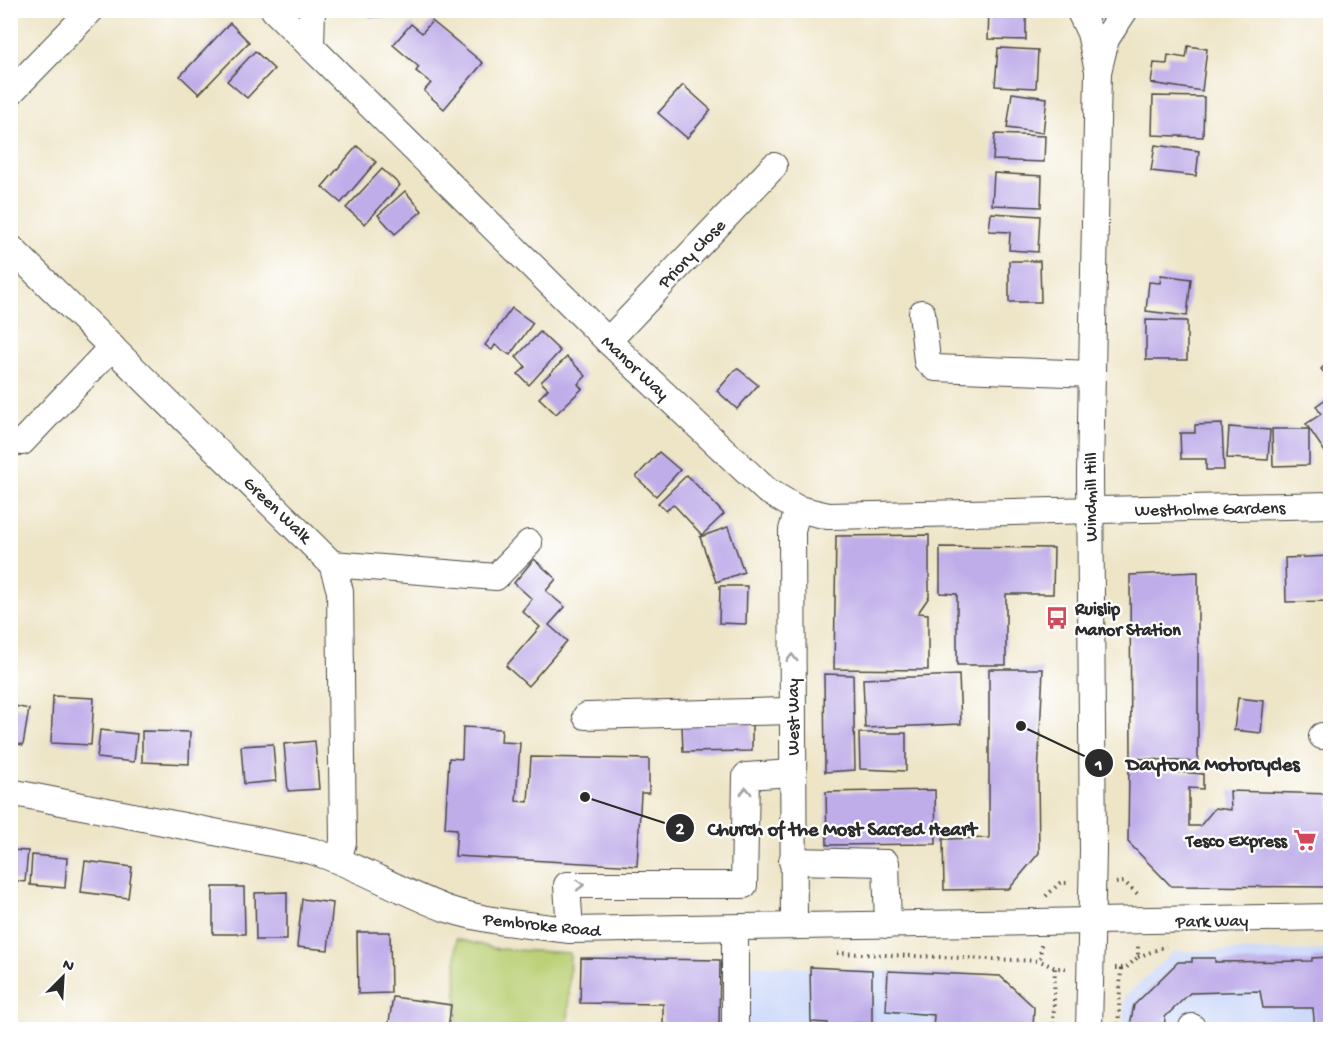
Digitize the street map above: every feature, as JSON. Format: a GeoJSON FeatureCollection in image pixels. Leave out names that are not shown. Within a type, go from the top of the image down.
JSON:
{"type":"FeatureCollection","features":[{"type":"Feature","properties":{"kind":"street"},"geometry":{"type":"LineString","coordinates":[[10,93],[91,10]]}},
{"type":"Feature","properties":{"kind":"street","name":"Manor Way"},"geometry":{"type":"LineString","coordinates":[[274,10],[608,341],[766,490],[798,509],[828,516],[1089,510]]}},
{"type":"Feature","properties":{"kind":"street"},"geometry":{"type":"LineString","coordinates":[[312,10],[312,47]]}},
{"type":"Feature","properties":{"kind":"street","name":"Windmill Hill"},"geometry":{"type":"LineString","coordinates":[[1079,10],[1090,33],[1098,72]]}},
{"type":"Feature","properties":{"kind":"street","name":"Windmill Hill"},"geometry":{"type":"LineString","coordinates":[[1089,1029],[1093,923],[1089,510],[1098,72],[1106,39],[1125,10]]}},
{"type":"Feature","properties":{"kind":"street","name":"Priory Close"},"geometry":{"type":"LineString","coordinates":[[608,341],[774,166]]}},
{"type":"Feature","properties":{"kind":"street","name":"Green Walk"},"geometry":{"type":"LineString","coordinates":[[10,247],[332,564],[340,591],[343,842],[338,860]]}},
{"type":"Feature","properties":{"kind":"street"},"geometry":{"type":"LineString","coordinates":[[922,313],[927,362],[934,368],[1092,374]]}},
{"type":"Feature","properties":{"kind":"street"},"geometry":{"type":"LineString","coordinates":[[22,442],[112,347]]}},
{"type":"Feature","properties":{"kind":"street","name":"Westholme Gardens"},"geometry":{"type":"LineString","coordinates":[[1089,510],[1330,505]]}},
{"type":"Feature","properties":{"kind":"street","name":"West Way"},"geometry":{"type":"LineString","coordinates":[[794,926],[791,711],[792,530],[798,509]]}},
{"type":"Feature","properties":{"kind":"street"},"geometry":{"type":"LineString","coordinates":[[332,564],[496,577],[529,543]]}},
{"type":"Feature","properties":{"kind":"street"},"geometry":{"type":"LineString","coordinates":[[586,716],[791,711]]}},
{"type":"Feature","properties":{"kind":"street"},"geometry":{"type":"LineString","coordinates":[[570,930],[567,885],[744,885],[746,776],[792,773]]}},
{"type":"Feature","properties":{"kind":"street","name":"Pembroke Road"},"geometry":{"type":"LineString","coordinates":[[10,792],[268,841],[338,860],[426,901],[465,914],[510,924],[570,930],[1093,923]]}},
{"type":"Feature","properties":{"kind":"street"},"geometry":{"type":"LineString","coordinates":[[792,861],[886,863],[888,925]]}},
{"type":"Feature","properties":{"kind":"street","name":"Park Way"},"geometry":{"type":"LineString","coordinates":[[1093,923],[1330,917]]}},
{"type":"Feature","properties":{"kind":"street"},"geometry":{"type":"LineString","coordinates":[[735,929],[735,1029]]}},
{"type":"Feature","properties":{"kind":"path"},"geometry":{"type":"LineString","coordinates":[[1053,1029],[1055,968]]}},
{"type":"Feature","properties":{"kind":"path"},"geometry":{"type":"LineString","coordinates":[[1118,1029],[1121,968]]}},
{"type":"Feature","properties":{"kind":"shaded area"},"geometry":{"type":"Polygon","coordinates":[[[1330,950],[1330,1029],[1123,1030],[1124,997],[1174,951],[1330,950]]]}},
{"type":"Feature","properties":{"kind":"shaded area"},"geometry":{"type":"Polygon","coordinates":[[[745,965],[1000,976],[1034,1007],[1033,1029],[746,1029],[745,965]]]}},
{"type":"Feature","properties":{"kind":"green space"},"geometry":{"type":"Polygon","coordinates":[[[456,939],[498,949],[570,953],[568,1029],[457,1029],[456,939]]]}},
{"type":"Feature","properties":{"kind":"building"},"geometry":{"type":"Polygon","coordinates":[[[370,10],[413,10],[413,15],[370,17],[370,10]]]}},
{"type":"Feature","properties":{"kind":"building"},"geometry":{"type":"Polygon","coordinates":[[[989,10],[1026,10],[1026,40],[988,39],[989,10]]]}},
{"type":"Feature","properties":{"kind":"building"},"geometry":{"type":"Polygon","coordinates":[[[432,21],[483,63],[444,109],[424,91],[431,83],[416,71],[419,67],[393,45],[411,24],[422,33],[432,21]]]}},
{"type":"Feature","properties":{"kind":"building"},"geometry":{"type":"Polygon","coordinates":[[[230,23],[249,42],[199,94],[180,76],[230,23]]]}},
{"type":"Feature","properties":{"kind":"building"},"geometry":{"type":"Polygon","coordinates":[[[1188,46],[1207,49],[1202,91],[1151,83],[1154,63],[1167,64],[1168,55],[1186,58],[1188,46]]]}},
{"type":"Feature","properties":{"kind":"building"},"geometry":{"type":"Polygon","coordinates":[[[998,48],[1038,50],[1036,88],[995,86],[998,48]]]}},
{"type":"Feature","properties":{"kind":"building"},"geometry":{"type":"Polygon","coordinates":[[[255,51],[274,69],[247,98],[227,81],[255,51]]]}},
{"type":"Feature","properties":{"kind":"building"},"geometry":{"type":"Polygon","coordinates":[[[683,85],[711,110],[687,138],[658,113],[683,85]]]}},
{"type":"Feature","properties":{"kind":"building"},"geometry":{"type":"Polygon","coordinates":[[[1012,93],[1047,98],[1043,133],[1007,128],[1012,93]]]}},
{"type":"Feature","properties":{"kind":"building"},"geometry":{"type":"Polygon","coordinates":[[[1153,96],[1204,97],[1203,137],[1152,135],[1153,96]]]}},
{"type":"Feature","properties":{"kind":"building"},"geometry":{"type":"Polygon","coordinates":[[[995,134],[1045,136],[1044,162],[993,160],[995,134]]]}},
{"type":"Feature","properties":{"kind":"building"},"geometry":{"type":"Polygon","coordinates":[[[1155,145],[1199,151],[1196,176],[1151,171],[1155,145]]]}},
{"type":"Feature","properties":{"kind":"building"},"geometry":{"type":"Polygon","coordinates":[[[357,146],[376,162],[341,203],[322,187],[357,146]]]}},
{"type":"Feature","properties":{"kind":"building"},"geometry":{"type":"Polygon","coordinates":[[[382,169],[400,185],[365,224],[346,208],[382,169]]]}},
{"type":"Feature","properties":{"kind":"building"},"geometry":{"type":"Polygon","coordinates":[[[994,173],[1042,176],[1041,207],[992,205],[994,173]]]}},
{"type":"Feature","properties":{"kind":"building"},"geometry":{"type":"Polygon","coordinates":[[[405,191],[422,211],[395,234],[378,215],[405,191]]]}},
{"type":"Feature","properties":{"kind":"building"},"geometry":{"type":"Polygon","coordinates":[[[991,213],[1040,216],[1038,252],[1009,250],[1010,232],[989,231],[991,213]]]}},
{"type":"Feature","properties":{"kind":"building"},"geometry":{"type":"Polygon","coordinates":[[[1009,261],[1040,261],[1041,302],[1009,302],[1009,261]]]}},
{"type":"Feature","properties":{"kind":"building"},"geometry":{"type":"Polygon","coordinates":[[[1161,275],[1191,279],[1187,316],[1146,311],[1149,282],[1160,283],[1161,275]]]}},
{"type":"Feature","properties":{"kind":"building"},"geometry":{"type":"Polygon","coordinates":[[[512,308],[533,323],[510,355],[495,345],[492,350],[485,345],[512,308]]]}},
{"type":"Feature","properties":{"kind":"building"},"geometry":{"type":"Polygon","coordinates":[[[1146,320],[1187,321],[1187,360],[1146,360],[1146,320]]]}},
{"type":"Feature","properties":{"kind":"building"},"geometry":{"type":"Polygon","coordinates":[[[540,332],[560,351],[529,385],[518,374],[526,367],[516,357],[540,332]]]}},
{"type":"Feature","properties":{"kind":"building"},"geometry":{"type":"Polygon","coordinates":[[[567,357],[586,376],[578,384],[582,389],[556,414],[539,398],[548,389],[541,382],[567,357]]]}},
{"type":"Feature","properties":{"kind":"building"},"geometry":{"type":"Polygon","coordinates":[[[1330,360],[1330,379],[1321,369],[1330,360]]]}},
{"type":"Feature","properties":{"kind":"building"},"geometry":{"type":"Polygon","coordinates":[[[737,368],[758,385],[737,409],[717,391],[737,368]]]}},
{"type":"Feature","properties":{"kind":"building"},"geometry":{"type":"Polygon","coordinates":[[[1330,396],[1330,453],[1327,455],[1306,424],[1321,414],[1316,406],[1330,396]]]}},
{"type":"Feature","properties":{"kind":"building"},"geometry":{"type":"Polygon","coordinates":[[[1222,424],[1224,470],[1206,470],[1206,459],[1181,459],[1180,433],[1195,433],[1195,425],[1222,424]]]}},
{"type":"Feature","properties":{"kind":"building"},"geometry":{"type":"Polygon","coordinates":[[[1229,427],[1270,430],[1268,460],[1227,458],[1229,427]]]}},
{"type":"Feature","properties":{"kind":"building"},"geometry":{"type":"Polygon","coordinates":[[[1272,429],[1309,429],[1309,465],[1273,466],[1272,429]]]}},
{"type":"Feature","properties":{"kind":"building"},"geometry":{"type":"Polygon","coordinates":[[[659,452],[680,470],[656,496],[636,477],[659,452]]]}},
{"type":"Feature","properties":{"kind":"building"},"geometry":{"type":"Polygon","coordinates":[[[687,475],[724,514],[702,535],[673,504],[666,511],[658,503],[687,475]]]}},
{"type":"Feature","properties":{"kind":"building"},"geometry":{"type":"Polygon","coordinates":[[[728,527],[744,572],[716,582],[700,537],[728,527]]]}},
{"type":"Feature","properties":{"kind":"building"},"geometry":{"type":"Polygon","coordinates":[[[929,535],[929,597],[918,613],[928,614],[928,670],[834,669],[836,536],[929,535]]]}},
{"type":"Feature","properties":{"kind":"building"},"geometry":{"type":"Polygon","coordinates":[[[940,547],[1054,548],[1053,594],[1006,594],[1006,665],[957,665],[957,594],[940,593],[940,547]]]}},
{"type":"Feature","properties":{"kind":"building"},"geometry":{"type":"Polygon","coordinates":[[[1330,556],[1330,601],[1286,602],[1285,558],[1330,556]]]}},
{"type":"Feature","properties":{"kind":"building"},"geometry":{"type":"Polygon","coordinates":[[[534,559],[556,579],[546,591],[565,607],[549,625],[567,641],[528,686],[506,666],[540,627],[522,611],[532,599],[514,583],[534,559]]]}},
{"type":"Feature","properties":{"kind":"building"},"geometry":{"type":"Polygon","coordinates":[[[1198,572],[1198,762],[1131,758],[1130,575],[1198,572]]]}},
{"type":"Feature","properties":{"kind":"building"},"geometry":{"type":"Polygon","coordinates":[[[720,586],[747,586],[746,624],[719,623],[720,586]]]}},
{"type":"Feature","properties":{"kind":"building"},"geometry":{"type":"Polygon","coordinates":[[[989,669],[1043,669],[1038,777],[1039,853],[1009,889],[944,890],[943,839],[989,838],[989,669]]]}},
{"type":"Feature","properties":{"kind":"building"},"geometry":{"type":"Polygon","coordinates":[[[824,674],[853,675],[855,770],[825,772],[824,674]]]}},
{"type":"Feature","properties":{"kind":"building"},"geometry":{"type":"Polygon","coordinates":[[[959,675],[961,724],[865,728],[863,679],[959,675]]]}},
{"type":"Feature","properties":{"kind":"building"},"geometry":{"type":"Polygon","coordinates":[[[53,696],[94,698],[91,745],[51,743],[53,696]]]}},
{"type":"Feature","properties":{"kind":"building"},"geometry":{"type":"Polygon","coordinates":[[[1238,698],[1264,701],[1261,733],[1234,730],[1238,698]]]}},
{"type":"Feature","properties":{"kind":"building"},"geometry":{"type":"Polygon","coordinates":[[[10,705],[29,709],[23,745],[10,742],[10,705]]]}},
{"type":"Feature","properties":{"kind":"building"},"geometry":{"type":"Polygon","coordinates":[[[752,722],[752,751],[683,752],[682,725],[752,722]]]}},
{"type":"Feature","properties":{"kind":"building"},"geometry":{"type":"Polygon","coordinates":[[[463,727],[502,729],[501,742],[520,743],[516,801],[528,802],[531,757],[649,759],[649,793],[641,793],[637,866],[455,856],[457,829],[445,828],[449,758],[462,759],[463,727]]]}},
{"type":"Feature","properties":{"kind":"building"},"geometry":{"type":"Polygon","coordinates":[[[100,730],[137,734],[134,762],[97,758],[100,730]]]}},
{"type":"Feature","properties":{"kind":"building"},"geometry":{"type":"Polygon","coordinates":[[[142,731],[190,732],[189,764],[142,762],[142,731]]]}},
{"type":"Feature","properties":{"kind":"building"},"geometry":{"type":"Polygon","coordinates":[[[859,733],[906,733],[906,771],[860,769],[859,733]]]}},
{"type":"Feature","properties":{"kind":"building"},"geometry":{"type":"Polygon","coordinates":[[[315,741],[319,789],[288,791],[284,744],[315,741]]]}},
{"type":"Feature","properties":{"kind":"building"},"geometry":{"type":"Polygon","coordinates":[[[273,744],[276,781],[244,784],[241,746],[273,744]]]}},
{"type":"Feature","properties":{"kind":"building"},"geometry":{"type":"Polygon","coordinates":[[[1129,768],[1203,774],[1203,789],[1189,788],[1189,826],[1200,826],[1215,808],[1231,810],[1230,791],[1330,794],[1330,887],[1171,886],[1128,842],[1129,768]]]}},
{"type":"Feature","properties":{"kind":"building"},"geometry":{"type":"Polygon","coordinates":[[[935,790],[936,844],[827,845],[826,792],[935,790]]]}},
{"type":"Feature","properties":{"kind":"building"},"geometry":{"type":"Polygon","coordinates":[[[10,850],[28,851],[25,882],[10,880],[10,850]]]}},
{"type":"Feature","properties":{"kind":"building"},"geometry":{"type":"Polygon","coordinates":[[[32,855],[67,858],[65,888],[30,885],[32,855]]]}},
{"type":"Feature","properties":{"kind":"building"},"geometry":{"type":"Polygon","coordinates":[[[85,861],[132,867],[128,898],[81,892],[85,861]]]}},
{"type":"Feature","properties":{"kind":"building"},"geometry":{"type":"Polygon","coordinates":[[[213,887],[244,887],[245,934],[213,934],[213,887]]]}},
{"type":"Feature","properties":{"kind":"building"},"geometry":{"type":"Polygon","coordinates":[[[287,892],[287,940],[256,940],[255,893],[287,892]]]}},
{"type":"Feature","properties":{"kind":"building"},"geometry":{"type":"Polygon","coordinates":[[[302,899],[333,903],[328,950],[297,947],[302,899]]]}},
{"type":"Feature","properties":{"kind":"building"},"geometry":{"type":"Polygon","coordinates":[[[357,932],[390,932],[391,993],[358,994],[357,932]]]}},
{"type":"Feature","properties":{"kind":"building"},"geometry":{"type":"Polygon","coordinates":[[[1330,957],[1330,1030],[1315,1030],[1313,1008],[1263,1008],[1260,991],[1190,993],[1165,1017],[1164,1030],[1129,1030],[1134,1005],[1178,962],[1192,962],[1192,958],[1215,958],[1215,962],[1312,961],[1312,958],[1330,957]]]}},
{"type":"Feature","properties":{"kind":"building"},"geometry":{"type":"Polygon","coordinates":[[[581,958],[720,960],[719,1030],[663,1030],[663,1004],[580,1003],[581,958]]]}},
{"type":"Feature","properties":{"kind":"building"},"geometry":{"type":"Polygon","coordinates":[[[810,967],[872,970],[872,1024],[854,1023],[854,1030],[828,1030],[828,1023],[811,1022],[810,967]]]}},
{"type":"Feature","properties":{"kind":"building"},"geometry":{"type":"Polygon","coordinates":[[[888,971],[1000,976],[1034,1007],[1033,1030],[933,1030],[934,1015],[886,1011],[888,971]]]}},
{"type":"Feature","properties":{"kind":"building"},"geometry":{"type":"Polygon","coordinates":[[[393,997],[451,1005],[448,1030],[388,1028],[393,997]]]}},
{"type":"Feature","properties":{"kind":"place","name":"Ruislip Manor Station"},"geometry":{"type":"Point","coordinates":[1057,618]}},
{"type":"Feature","properties":{"kind":"place","name":"Daytona Motorcycles"},"geometry":{"type":"Point","coordinates":[1021,726]}},
{"type":"Feature","properties":{"kind":"place","name":"Church of the Most Sacred Heart"},"geometry":{"type":"Point","coordinates":[585,797]}},
{"type":"Feature","properties":{"kind":"place","name":"Tesco Express"},"geometry":{"type":"Point","coordinates":[1305,840]}}]}
